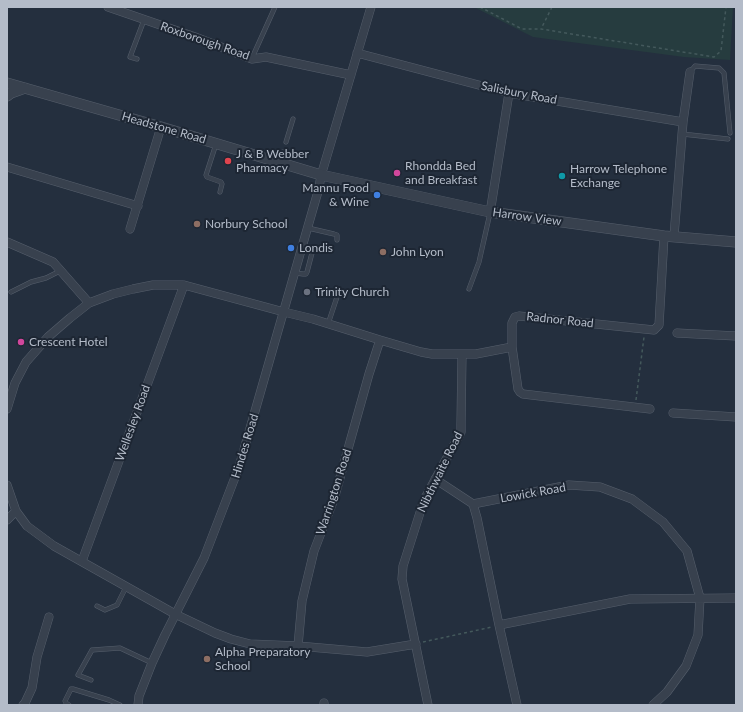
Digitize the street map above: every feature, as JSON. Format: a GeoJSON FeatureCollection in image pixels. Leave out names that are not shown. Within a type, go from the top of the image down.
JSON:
{"type":"FeatureCollection","features":[{"type":"Feature","properties":{"kind":"street","name":"Roxborough Road"},"geometry":{"type":"LineString","coordinates":[[108,7],[252,58],[266,58],[351,75]]}},
{"type":"Feature","properties":{"kind":"street","name":"Hindes Road"},"geometry":{"type":"LineString","coordinates":[[138,705],[139,696],[152,663],[204,558],[239,467],[308,228],[322,172],[371,7]]}},
{"type":"Feature","properties":{"kind":"street","name":"Salisbury Road"},"geometry":{"type":"LineString","coordinates":[[358,53],[509,93],[683,122]]}},
{"type":"Feature","properties":{"kind":"street"},"geometry":{"type":"LineString","coordinates":[[645,329],[654,330],[659,325],[690,72]]}},
{"type":"Feature","properties":{"kind":"street","name":"Headstone Road"},"geometry":{"type":"LineString","coordinates":[[7,83],[281,162],[322,172]]}},
{"type":"Feature","properties":{"kind":"street"},"geometry":{"type":"LineString","coordinates":[[7,96],[25,88]]}},
{"type":"Feature","properties":{"kind":"street"},"geometry":{"type":"LineString","coordinates":[[490,212],[509,93]]}},
{"type":"Feature","properties":{"kind":"street"},"geometry":{"type":"LineString","coordinates":[[130,228],[161,127]]}},
{"type":"Feature","properties":{"kind":"street"},"geometry":{"type":"LineString","coordinates":[[7,167],[138,206]]}},
{"type":"Feature","properties":{"kind":"street","name":"Harrow View"},"geometry":{"type":"LineString","coordinates":[[322,172],[490,212],[670,236],[736,242]]}},
{"type":"Feature","properties":{"kind":"street"},"geometry":{"type":"LineString","coordinates":[[7,242],[53,262],[89,303]]}},
{"type":"Feature","properties":{"kind":"street"},"geometry":{"type":"LineString","coordinates":[[7,409],[16,383],[26,362],[48,337],[89,303],[113,294],[133,289],[153,285],[184,284],[328,324],[421,352],[432,354],[476,354],[512,347],[518,389],[523,394],[650,409]]}},
{"type":"Feature","properties":{"kind":"street","name":"Wellesley Road"},"geometry":{"type":"LineString","coordinates":[[82,561],[184,284]]}},
{"type":"Feature","properties":{"kind":"street","name":"Radnor Road"},"geometry":{"type":"LineString","coordinates":[[512,347],[512,323],[515,317],[519,316],[645,329]]}},
{"type":"Feature","properties":{"kind":"street"},"geometry":{"type":"LineString","coordinates":[[678,333],[736,336]]}},
{"type":"Feature","properties":{"kind":"street","name":"Warrington Road"},"geometry":{"type":"LineString","coordinates":[[298,646],[302,601],[314,551],[334,499],[380,340]]}},
{"type":"Feature","properties":{"kind":"street","name":"Nibthwaite Road"},"geometry":{"type":"LineString","coordinates":[[428,705],[402,579],[402,566],[424,500],[460,432],[462,424],[462,354]]}},
{"type":"Feature","properties":{"kind":"street"},"geometry":{"type":"LineString","coordinates":[[673,413],[736,417]]}},
{"type":"Feature","properties":{"kind":"street"},"geometry":{"type":"LineString","coordinates":[[435,479],[473,504],[517,705]]}},
{"type":"Feature","properties":{"kind":"street"},"geometry":{"type":"LineString","coordinates":[[7,485],[16,511],[27,526],[54,546],[175,614],[215,633],[250,644],[298,646],[367,652],[416,644]]}},
{"type":"Feature","properties":{"kind":"street","name":"Lowick Road"},"geometry":{"type":"LineString","coordinates":[[473,504],[569,485],[600,487],[632,499],[663,522],[687,551],[700,598],[698,635],[686,666],[668,692],[653,705]]}},
{"type":"Feature","properties":{"kind":"street"},"geometry":{"type":"LineString","coordinates":[[7,520],[16,511]]}},
{"type":"Feature","properties":{"kind":"street"},"geometry":{"type":"LineString","coordinates":[[499,626],[630,599],[736,598]]}},
{"type":"Feature","properties":{"kind":"street"},"geometry":{"type":"LineString","coordinates":[[23,705],[32,688],[37,657],[49,617]]}},
{"type":"Feature","properties":{"kind":"lane"},"geometry":{"type":"LineString","coordinates":[[252,58],[275,7]]}},
{"type":"Feature","properties":{"kind":"lane"},"geometry":{"type":"LineString","coordinates":[[130,57],[144,20]]}},
{"type":"Feature","properties":{"kind":"lane"},"geometry":{"type":"LineString","coordinates":[[124,55],[137,59]]}},
{"type":"Feature","properties":{"kind":"lane"},"geometry":{"type":"LineString","coordinates":[[690,72],[695,66],[718,68],[724,73],[730,133]]}},
{"type":"Feature","properties":{"kind":"lane"},"geometry":{"type":"LineString","coordinates":[[286,142],[293,118]]}},
{"type":"Feature","properties":{"kind":"lane"},"geometry":{"type":"LineString","coordinates":[[682,134],[728,139]]}},
{"type":"Feature","properties":{"kind":"lane"},"geometry":{"type":"LineString","coordinates":[[216,143],[206,175],[207,177],[221,182],[220,192]]}},
{"type":"Feature","properties":{"kind":"lane"},"geometry":{"type":"LineString","coordinates":[[281,162],[283,152]]}},
{"type":"Feature","properties":{"kind":"lane"},"geometry":{"type":"LineString","coordinates":[[469,289],[480,262],[490,212]]}},
{"type":"Feature","properties":{"kind":"lane"},"geometry":{"type":"LineString","coordinates":[[308,228],[337,235],[337,240]]}},
{"type":"Feature","properties":{"kind":"lane"},"geometry":{"type":"LineString","coordinates":[[11,292],[31,282],[46,278],[61,271]]}},
{"type":"Feature","properties":{"kind":"lane"},"geometry":{"type":"LineString","coordinates":[[328,324],[339,291]]}},
{"type":"Feature","properties":{"kind":"lane"},"geometry":{"type":"LineString","coordinates":[[97,606],[105,610],[117,605],[126,586]]}},
{"type":"Feature","properties":{"kind":"lane"},"geometry":{"type":"LineString","coordinates":[[91,680],[78,675],[92,650],[120,648],[152,663]]}},
{"type":"Feature","properties":{"kind":"lane"},"geometry":{"type":"LineString","coordinates":[[70,705],[65,701],[73,689],[120,705]]}},
{"type":"Feature","properties":{"kind":"path"},"geometry":{"type":"LineString","coordinates":[[480,7],[522,29],[540,29],[714,56],[722,51],[726,7]]}},
{"type":"Feature","properties":{"kind":"path"},"geometry":{"type":"LineString","coordinates":[[540,29],[552,7]]}},
{"type":"Feature","properties":{"kind":"path"},"geometry":{"type":"LineString","coordinates":[[636,407],[645,329]]}},
{"type":"Feature","properties":{"kind":"path"},"geometry":{"type":"LineString","coordinates":[[416,644],[499,626]]}},
{"type":"Feature","properties":{"kind":"green space"},"geometry":{"type":"Polygon","coordinates":[[[474,7],[733,7],[730,60],[684,57],[533,37],[474,7]]]}},
{"type":"Feature","properties":{"kind":"place","name":"J & B Webber Pharmacy"},"geometry":{"type":"Point","coordinates":[228,161]}},
{"type":"Feature","properties":{"kind":"place","name":"Rhondda Bed and Breakfast"},"geometry":{"type":"Point","coordinates":[397,173]}},
{"type":"Feature","properties":{"kind":"place","name":"Harrow Telephone Exchange"},"geometry":{"type":"Point","coordinates":[562,176]}},
{"type":"Feature","properties":{"kind":"place","name":"Mannu Food & Wine"},"geometry":{"type":"Point","coordinates":[377,195]}},
{"type":"Feature","properties":{"kind":"place","name":"Norbury School"},"geometry":{"type":"Point","coordinates":[197,224]}},
{"type":"Feature","properties":{"kind":"place","name":"Londis"},"geometry":{"type":"Point","coordinates":[291,248]}},
{"type":"Feature","properties":{"kind":"place","name":"John Lyon"},"geometry":{"type":"Point","coordinates":[383,252]}},
{"type":"Feature","properties":{"kind":"place","name":"Trinity Church"},"geometry":{"type":"Point","coordinates":[307,292]}},
{"type":"Feature","properties":{"kind":"place","name":"Crescent Hotel"},"geometry":{"type":"Point","coordinates":[21,342]}},
{"type":"Feature","properties":{"kind":"place","name":"Alpha Preparatory School"},"geometry":{"type":"Point","coordinates":[207,659]}}]}
